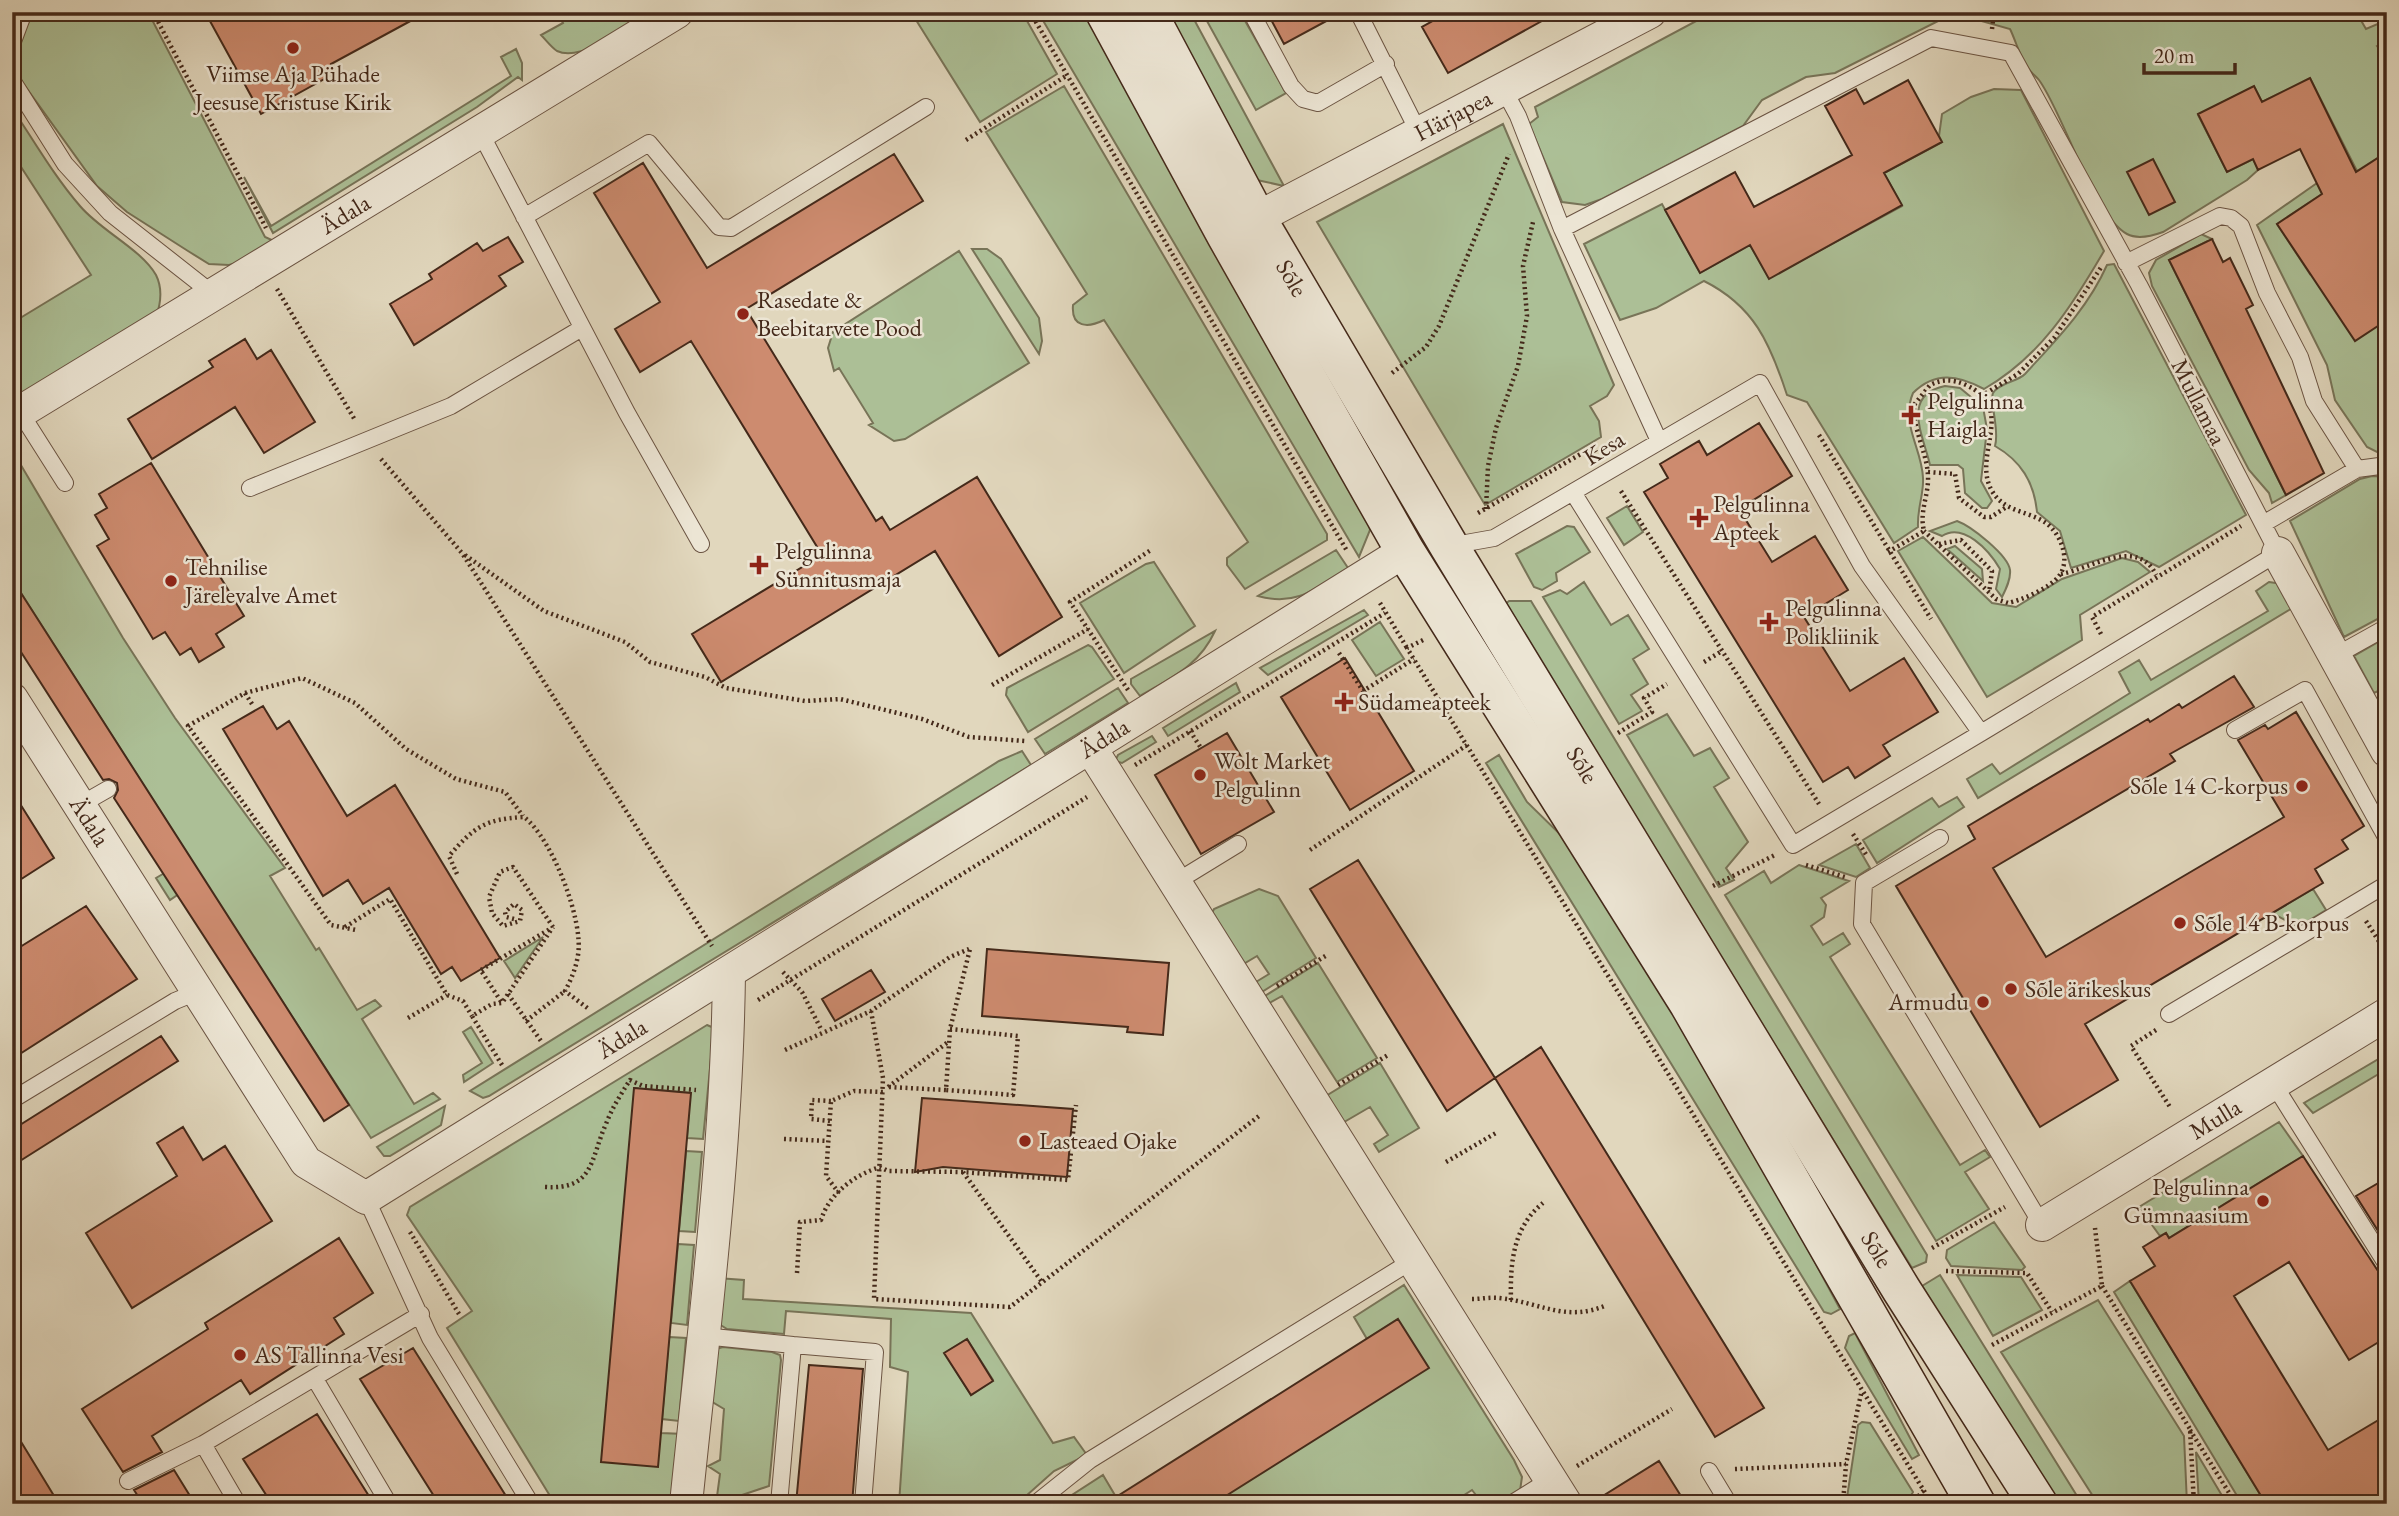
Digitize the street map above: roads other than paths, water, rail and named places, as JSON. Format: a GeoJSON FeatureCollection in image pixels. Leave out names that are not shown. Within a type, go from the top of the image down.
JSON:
{"type":"FeatureCollection","features":[{"type":"Feature","properties":{"kind":"main road","name":"Sõle"},"geometry":{"type":"LineString","coordinates":[[1105,12],[1241,227],[1449,546],[1901,1289],[2038,1504]]}},
{"type":"Feature","properties":{"kind":"main road","name":"Sõle"},"geometry":{"type":"LineString","coordinates":[[1147,12],[1241,227],[1405,551],[1689,1004],[1976,1504]]}},
{"type":"Feature","properties":{"kind":"street","name":"Ädala"},"geometry":{"type":"LineString","coordinates":[[16,415],[677,12]]}},
{"type":"Feature","properties":{"kind":"street","name":"Härjapea"},"geometry":{"type":"LineString","coordinates":[[1241,227],[1650,12]]}},
{"type":"Feature","properties":{"kind":"street","name":"Ädala"},"geometry":{"type":"LineString","coordinates":[[12,699],[306,1162],[366,1198],[1090,747],[1255,641],[1365,578],[1405,551]]}},
{"type":"Feature","properties":{"kind":"street","name":"Mullamaa"},"geometry":{"type":"LineString","coordinates":[[2278,553],[2387,751]]}},
{"type":"Feature","properties":{"kind":"street"},"geometry":{"type":"LineString","coordinates":[[1090,747],[1415,1259],[1558,1491]]}},
{"type":"Feature","properties":{"kind":"street"},"geometry":{"type":"LineString","coordinates":[[686,1504],[724,1094],[729,973]]}},
{"type":"Feature","properties":{"kind":"street","name":"Mulla"},"geometry":{"type":"LineString","coordinates":[[2042,1224],[2387,1013]]}},
{"type":"Feature","properties":{"kind":"lane"},"geometry":{"type":"LineString","coordinates":[[12,44],[24,12]]}},
{"type":"Feature","properties":{"kind":"lane"},"geometry":{"type":"LineString","coordinates":[[1251,12],[1291,86],[1303,99],[1318,103],[1386,64]]}},
{"type":"Feature","properties":{"kind":"lane"},"geometry":{"type":"LineString","coordinates":[[1358,12],[1420,135]]}},
{"type":"Feature","properties":{"kind":"lane","name":"Mullamaa"},"geometry":{"type":"LineString","coordinates":[[1562,229],[1931,38],[2011,53],[2126,263],[2278,553]]}},
{"type":"Feature","properties":{"kind":"lane"},"geometry":{"type":"LineString","coordinates":[[12,80],[65,164],[110,213],[213,294]]}},
{"type":"Feature","properties":{"kind":"lane"},"geometry":{"type":"LineString","coordinates":[[1504,90],[1521,124],[1562,229],[1659,441]]}},
{"type":"Feature","properties":{"kind":"lane"},"geometry":{"type":"LineString","coordinates":[[524,217],[649,144],[719,227],[731,228],[926,107]]}},
{"type":"Feature","properties":{"kind":"lane"},"geometry":{"type":"LineString","coordinates":[[480,132],[582,328],[701,544]]}},
{"type":"Feature","properties":{"kind":"lane"},"geometry":{"type":"LineString","coordinates":[[2126,263],[2220,216],[2231,218],[2241,226],[2267,293],[2300,357],[2314,401],[2357,469]]}},
{"type":"Feature","properties":{"kind":"lane"},"geometry":{"type":"LineString","coordinates":[[250,488],[451,406],[582,328]]}},
{"type":"Feature","properties":{"kind":"lane","name":"Kesa"},"geometry":{"type":"LineString","coordinates":[[1405,551],[1494,538],[1574,494],[1760,383],[1862,566],[1981,733]]}},
{"type":"Feature","properties":{"kind":"lane"},"geometry":{"type":"LineString","coordinates":[[16,415],[65,483]]}},
{"type":"Feature","properties":{"kind":"lane"},"geometry":{"type":"LineString","coordinates":[[2261,520],[2357,469],[2387,465]]}},
{"type":"Feature","properties":{"kind":"lane"},"geometry":{"type":"LineString","coordinates":[[1574,494],[1793,845],[2278,553]]}},
{"type":"Feature","properties":{"kind":"lane"},"geometry":{"type":"LineString","coordinates":[[2334,656],[2387,627]]}},
{"type":"Feature","properties":{"kind":"lane"},"geometry":{"type":"LineString","coordinates":[[2235,730],[2305,690],[2387,839]]}},
{"type":"Feature","properties":{"kind":"lane"},"geometry":{"type":"LineString","coordinates":[[80,805],[108,789]]}},
{"type":"Feature","properties":{"kind":"lane"},"geometry":{"type":"LineString","coordinates":[[1940,838],[1864,883],[1862,924],[2042,1224]]}},
{"type":"Feature","properties":{"kind":"lane"},"geometry":{"type":"LineString","coordinates":[[1176,882],[1238,844]]}},
{"type":"Feature","properties":{"kind":"lane"},"geometry":{"type":"LineString","coordinates":[[2169,1014],[2387,884]]}},
{"type":"Feature","properties":{"kind":"lane"},"geometry":{"type":"LineString","coordinates":[[12,1100],[175,1002],[197,992]]}},
{"type":"Feature","properties":{"kind":"lane"},"geometry":{"type":"LineString","coordinates":[[2273,1083],[2387,1265]]}},
{"type":"Feature","properties":{"kind":"lane"},"geometry":{"type":"LineString","coordinates":[[366,1198],[430,1338],[531,1504]]}},
{"type":"Feature","properties":{"kind":"lane"},"geometry":{"type":"LineString","coordinates":[[1035,1504],[1090,1460],[1415,1259]]}},
{"type":"Feature","properties":{"kind":"lane"},"geometry":{"type":"LineString","coordinates":[[128,1481],[203,1444],[421,1314]]}},
{"type":"Feature","properties":{"kind":"lane"},"geometry":{"type":"LineString","coordinates":[[703,1336],[875,1352],[863,1504]]}},
{"type":"Feature","properties":{"kind":"lane"},"geometry":{"type":"LineString","coordinates":[[779,1504],[793,1345]]}},
{"type":"Feature","properties":{"kind":"lane"},"geometry":{"type":"LineString","coordinates":[[315,1379],[389,1504]]}},
{"type":"Feature","properties":{"kind":"lane"},"geometry":{"type":"LineString","coordinates":[[203,1444],[238,1504]]}},
{"type":"Feature","properties":{"kind":"lane"},"geometry":{"type":"LineString","coordinates":[[1709,1471],[1729,1504]]}},
{"type":"Feature","properties":{"kind":"lane"},"geometry":{"type":"LineString","coordinates":[[1511,1504],[1558,1491]]}},
{"type":"Feature","properties":{"kind":"place","name":"Viimse Aja Pühade Jeesuse Kristuse Kirik"},"geometry":{"type":"Point","coordinates":[293,48]}},
{"type":"Feature","properties":{"kind":"place","name":"Rasedate & Beebitarvete Pood"},"geometry":{"type":"Point","coordinates":[743,314]}},
{"type":"Feature","properties":{"kind":"place","name":"Pelgulinna Haigla"},"geometry":{"type":"Point","coordinates":[1911,415]}},
{"type":"Feature","properties":{"kind":"place","name":"Pelgulinna Apteek"},"geometry":{"type":"Point","coordinates":[1699,518]}},
{"type":"Feature","properties":{"kind":"place","name":"Pelgulinna Sünnitusmaja"},"geometry":{"type":"Point","coordinates":[759,565]}},
{"type":"Feature","properties":{"kind":"place","name":"Tehnilise Järelevalve Amet"},"geometry":{"type":"Point","coordinates":[171,581]}},
{"type":"Feature","properties":{"kind":"place","name":"Pelgulinna Polikliinik"},"geometry":{"type":"Point","coordinates":[1769,622]}},
{"type":"Feature","properties":{"kind":"place","name":"Südameapteek"},"geometry":{"type":"Point","coordinates":[1344,702]}},
{"type":"Feature","properties":{"kind":"place","name":"Wolt Market Pelgulinn"},"geometry":{"type":"Point","coordinates":[1200,775]}},
{"type":"Feature","properties":{"kind":"place","name":"Sõle 14 C-korpus"},"geometry":{"type":"Point","coordinates":[2302,786]}},
{"type":"Feature","properties":{"kind":"place","name":"Sõle 14 B-korpus"},"geometry":{"type":"Point","coordinates":[2180,923]}},
{"type":"Feature","properties":{"kind":"place","name":"Sõle ärikeskus"},"geometry":{"type":"Point","coordinates":[2011,989]}},
{"type":"Feature","properties":{"kind":"place","name":"Armudu"},"geometry":{"type":"Point","coordinates":[1983,1002]}},
{"type":"Feature","properties":{"kind":"place","name":"Lasteaed Ojake"},"geometry":{"type":"Point","coordinates":[1025,1141]}},
{"type":"Feature","properties":{"kind":"place","name":"Pelgulinna Gümnaasium"},"geometry":{"type":"Point","coordinates":[2263,1201]}},
{"type":"Feature","properties":{"kind":"place","name":"AS Tallinna Vesi"},"geometry":{"type":"Point","coordinates":[240,1355]}}]}
